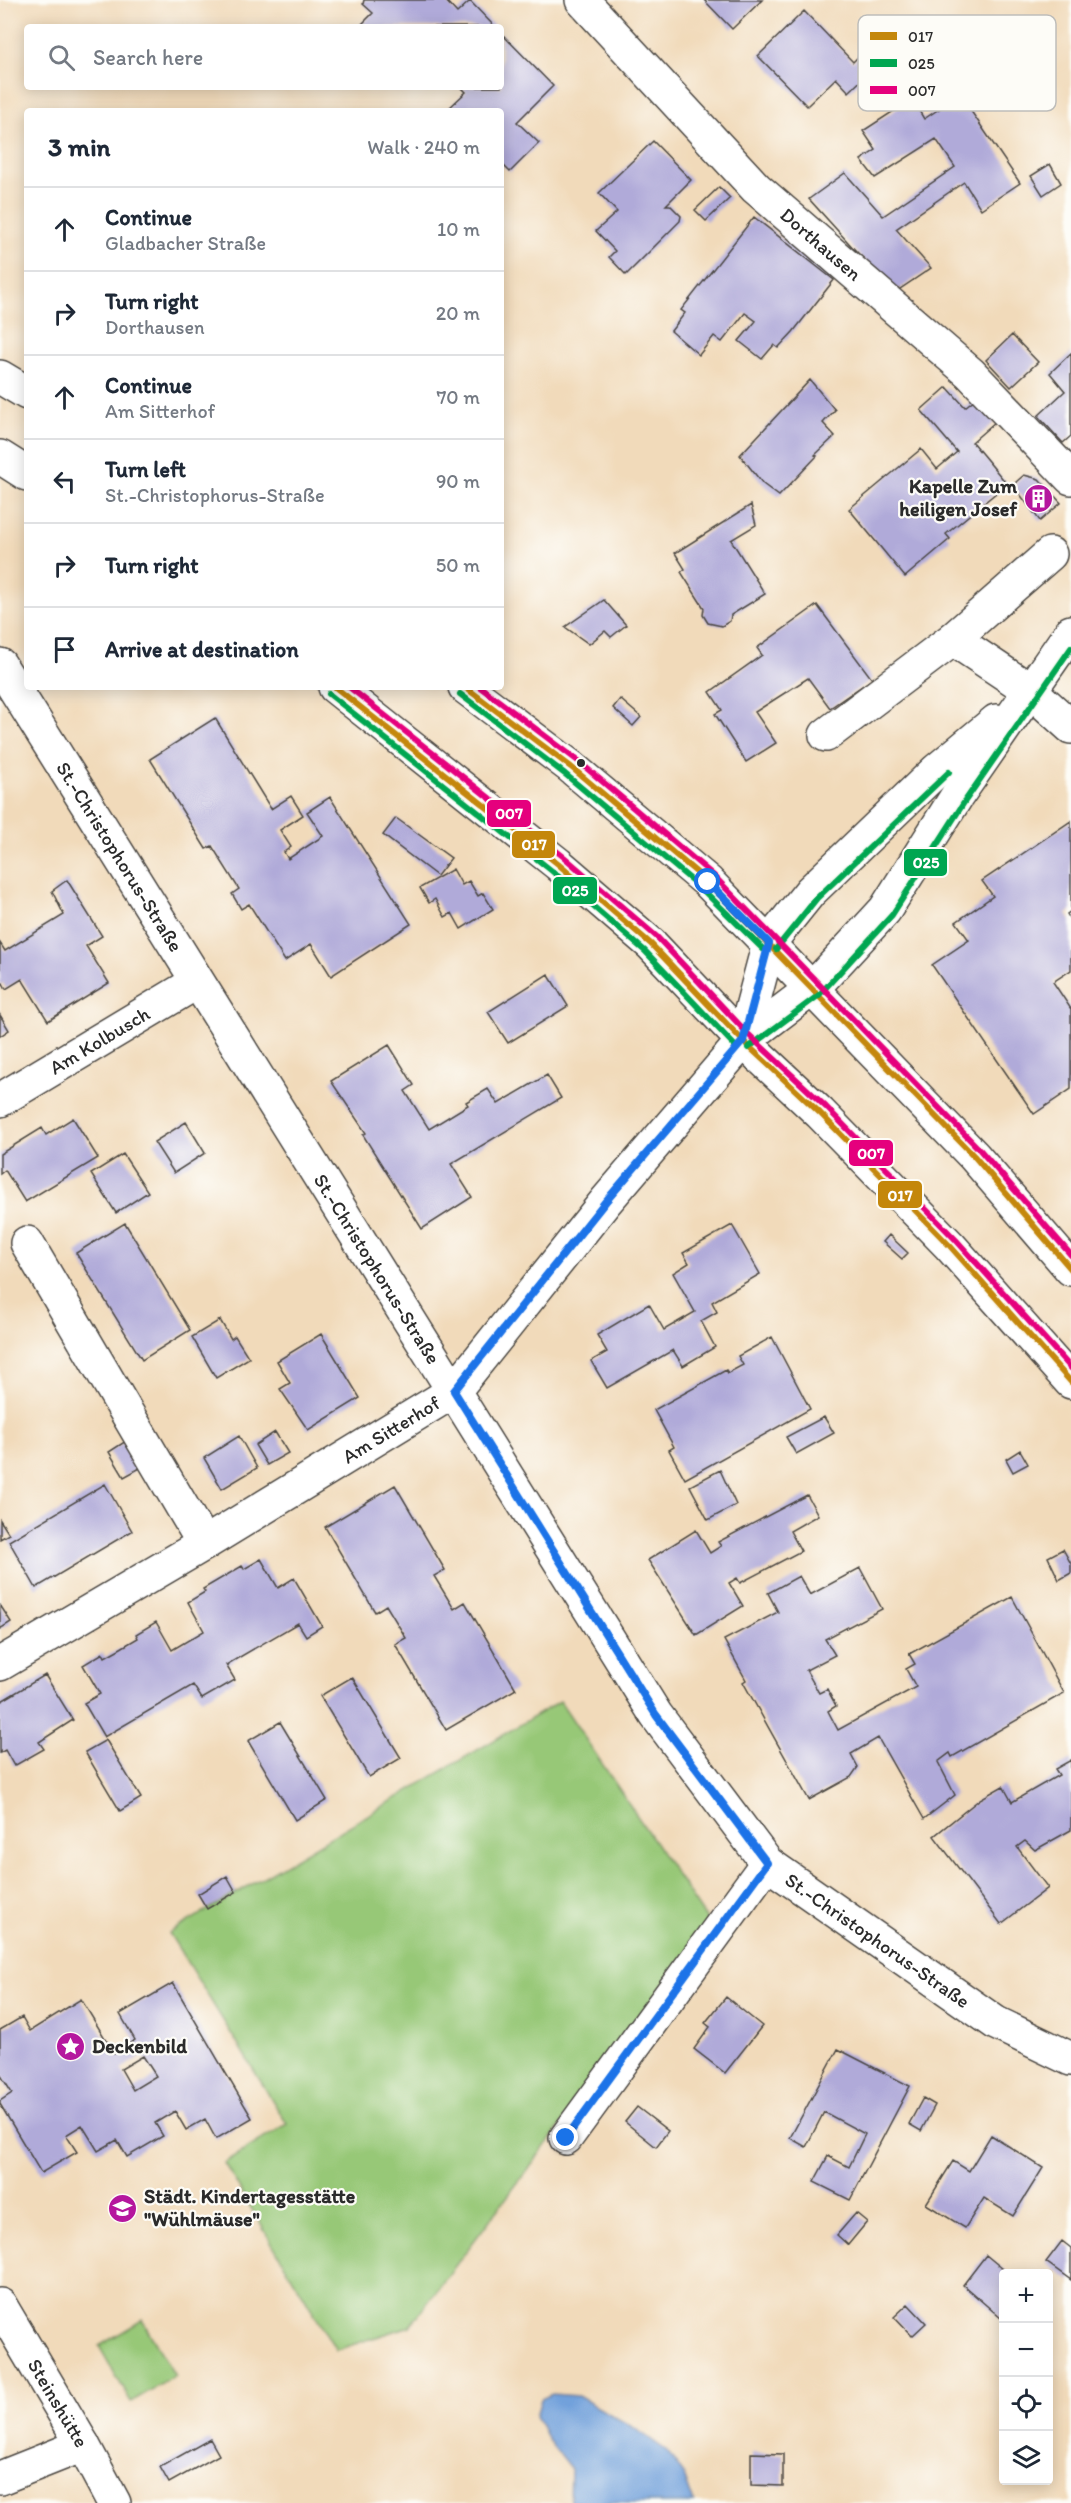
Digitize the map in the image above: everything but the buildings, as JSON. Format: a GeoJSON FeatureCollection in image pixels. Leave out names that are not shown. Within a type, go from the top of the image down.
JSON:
{"type":"FeatureCollection","features":[{"type":"Feature","properties":{"kind":"street","name":"Dorthausen"},"geometry":{"type":"LineString","coordinates":[[582,0],[756,188],[970,374],[1071,478]]}},
{"type":"Feature","properties":{"kind":"street"},"geometry":{"type":"LineString","coordinates":[[0,377],[24,391]]}},
{"type":"Feature","properties":{"kind":"street"},"geometry":{"type":"LineString","coordinates":[[0,457],[24,472]]}},
{"type":"Feature","properties":{"kind":"street"},"geometry":{"type":"LineString","coordinates":[[826,735],[953,639],[1050,555]]}},
{"type":"Feature","properties":{"kind":"street"},"geometry":{"type":"LineString","coordinates":[[743,1041],[813,988],[885,910],[957,796],[1071,632]]}},
{"type":"Feature","properties":{"kind":"street"},"geometry":{"type":"LineString","coordinates":[[953,639],[1031,691],[1071,727]]}},
{"type":"Feature","properties":{"kind":"street","name":"St.-Christophorus-Straße"},"geometry":{"type":"LineString","coordinates":[[0,665],[656,1715],[767,1863],[996,2023],[1071,2059]]}},
{"type":"Feature","properties":{"kind":"street"},"geometry":{"type":"LineString","coordinates":[[339,690],[558,864],[651,944],[743,1041],[820,1113],[950,1246],[1071,1382]]}},
{"type":"Feature","properties":{"kind":"street"},"geometry":{"type":"LineString","coordinates":[[469,690],[571,767],[690,867],[769,943],[974,1156],[1071,1269]]}},
{"type":"Feature","properties":{"kind":"street"},"geometry":{"type":"LineString","coordinates":[[743,1041],[769,943],[810,892],[937,770],[1031,691]]}},
{"type":"Feature","properties":{"kind":"street","name":"Am Kolbusch"},"geometry":{"type":"LineString","coordinates":[[0,1100],[197,982]]}},
{"type":"Feature","properties":{"kind":"street","name":"Am Sitterhof"},"geometry":{"type":"LineString","coordinates":[[0,1664],[204,1544],[454,1391],[606,1201],[743,1041]]}},
{"type":"Feature","properties":{"kind":"street"},"geometry":{"type":"LineString","coordinates":[[27,1243],[204,1544]]}},
{"type":"Feature","properties":{"kind":"street"},"geometry":{"type":"LineString","coordinates":[[566,2138],[767,1863]]}},
{"type":"Feature","properties":{"kind":"street","name":"Steinshütte"},"geometry":{"type":"LineString","coordinates":[[0,2305],[83,2445],[114,2503]]}},
{"type":"Feature","properties":{"kind":"street"},"geometry":{"type":"LineString","coordinates":[[0,2478],[83,2445]]}},
{"type":"Feature","properties":{"kind":"green space"},"geometry":{"type":"Polygon","coordinates":[[[560,1701],[711,1926],[410,2326],[336,2350],[224,2163],[287,2124],[169,1933],[560,1701]]]}},
{"type":"Feature","properties":{"kind":"green space"},"geometry":{"type":"Polygon","coordinates":[[[142,2320],[175,2376],[131,2402],[99,2346],[142,2320]]]}},
{"type":"Feature","properties":{"kind":"water"},"geometry":{"type":"Polygon","coordinates":[[[552,2394],[578,2396],[636,2429],[667,2451],[684,2475],[694,2503],[570,2503],[571,2469],[548,2440],[536,2416],[541,2399],[552,2394]]]}},
{"type":"Feature","properties":{"kind":"transit line","name":"025"},"geometry":{"type":"LineString","coordinates":[[748,1048],[819,995],[892,915],[965,801],[1071,648]]}},
{"type":"Feature","properties":{"kind":"transit line","name":"017"},"geometry":{"type":"LineString","coordinates":[[339,690],[558,864],[651,944],[743,1041],[820,1113],[950,1246],[1071,1382]]}},
{"type":"Feature","properties":{"kind":"transit line","name":"007"},"geometry":{"type":"LineString","coordinates":[[353,690],[564,857],[657,937],[749,1035],[826,1107],[956,1240],[1071,1368]]}},
{"type":"Feature","properties":{"kind":"transit line","name":"017"},"geometry":{"type":"LineString","coordinates":[[469,690],[571,767],[708,882],[974,1156],[1071,1269]]}},
{"type":"Feature","properties":{"kind":"transit line","name":"007"},"geometry":{"type":"LineString","coordinates":[[484,690],[577,760],[714,876],[980,1150],[1071,1255]]}},
{"type":"Feature","properties":{"kind":"transit line","name":"025"},"geometry":{"type":"LineString","coordinates":[[329,694],[552,871],[645,951],[736,1047]]}},
{"type":"Feature","properties":{"kind":"transit line","name":"025"},"geometry":{"type":"LineString","coordinates":[[460,694],[565,774],[702,889],[763,949]]}},
{"type":"Feature","properties":{"kind":"transit line","name":"025"},"geometry":{"type":"LineString","coordinates":[[776,949],[817,898],[949,772]]}},
{"type":"Feature","properties":{"kind":"place","name":"Kapelle Zum heiligen Josef"},"geometry":{"type":"Point","coordinates":[1038,498]}},
{"type":"Feature","properties":{"kind":"place","name":"Deckenbild"},"geometry":{"type":"Point","coordinates":[71,2046]}},
{"type":"Feature","properties":{"kind":"place","name":"Städt. Kindertagesstätte \"Wühlmäuse\""},"geometry":{"type":"Point","coordinates":[123,2208]}},
{"type":"Feature","properties":{"kind":"route"},"geometry":{"type":"LineString","coordinates":[[566,2138],[767,1863],[656,1715],[454,1391],[606,1201],[743,1041],[769,943],[708,882]]}}]}
